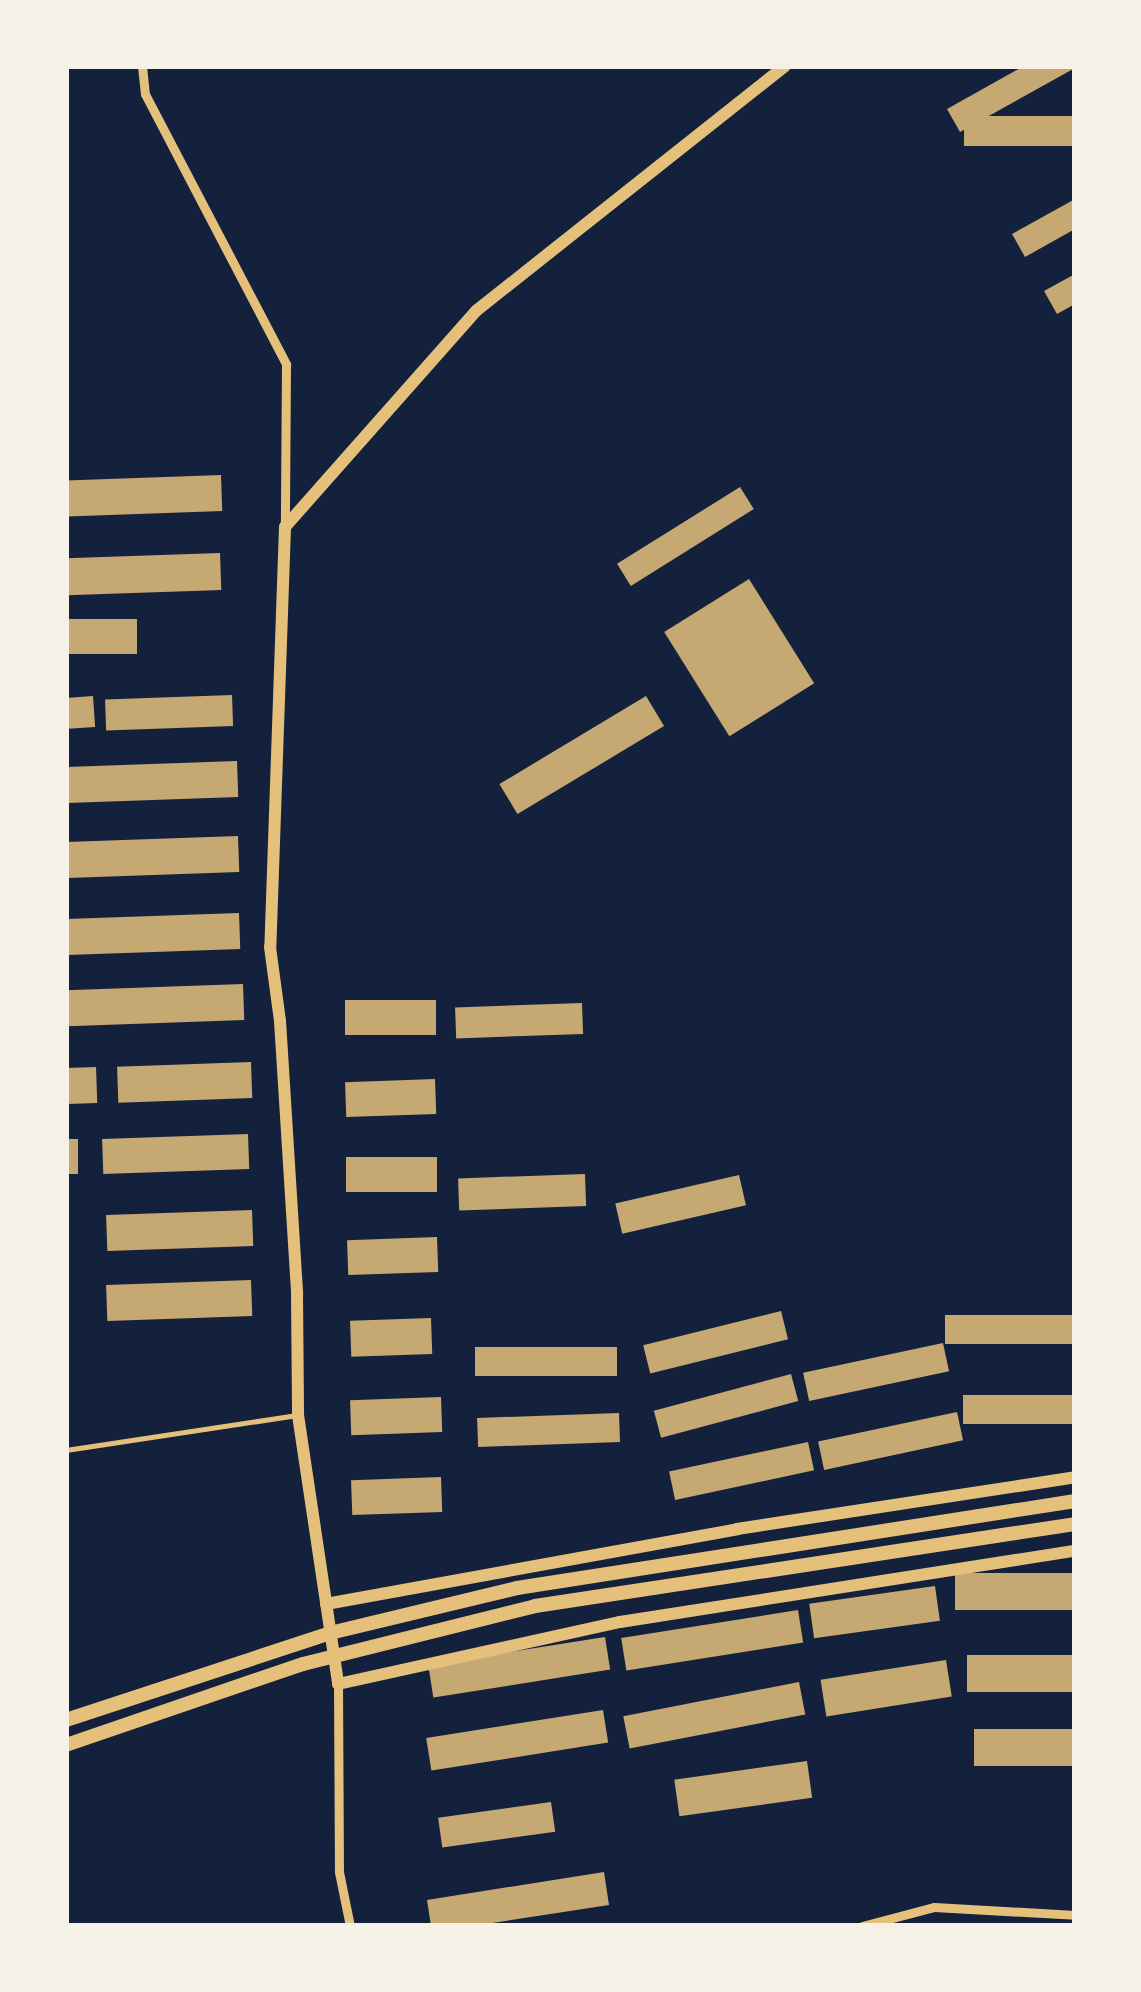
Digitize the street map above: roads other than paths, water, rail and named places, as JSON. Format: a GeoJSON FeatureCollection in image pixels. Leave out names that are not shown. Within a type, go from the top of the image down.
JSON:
{"type":"FeatureCollection","features":[{"type":"Feature","properties":{"kind":"main road"},"geometry":{"type":"LineString","coordinates":[[66,1720],[329,1634],[517,1588],[1075,1501]]}},
{"type":"Feature","properties":{"kind":"main road"},"geometry":{"type":"LineString","coordinates":[[66,1745],[303,1664],[536,1606],[1075,1524]]}},
{"type":"Feature","properties":{"kind":"street"},"geometry":{"type":"LineString","coordinates":[[142,66],[145,94],[286,364],[270,947],[280,1021],[296,1271],[298,1415],[338,1684],[339,1872],[350,1926]]}},
{"type":"Feature","properties":{"kind":"street"},"geometry":{"type":"LineString","coordinates":[[285,527],[476,311],[785,66]]}},
{"type":"Feature","properties":{"kind":"street"},"geometry":{"type":"LineString","coordinates":[[326,1604],[736,1529],[1075,1477]]}},
{"type":"Feature","properties":{"kind":"street"},"geometry":{"type":"LineString","coordinates":[[338,1684],[620,1622],[1075,1551]]}},
{"type":"Feature","properties":{"kind":"street"},"geometry":{"type":"LineString","coordinates":[[862,1926],[934,1907],[1075,1915]]}},
{"type":"Feature","properties":{"kind":"lane"},"geometry":{"type":"LineString","coordinates":[[66,1450],[298,1415]]}}]}
